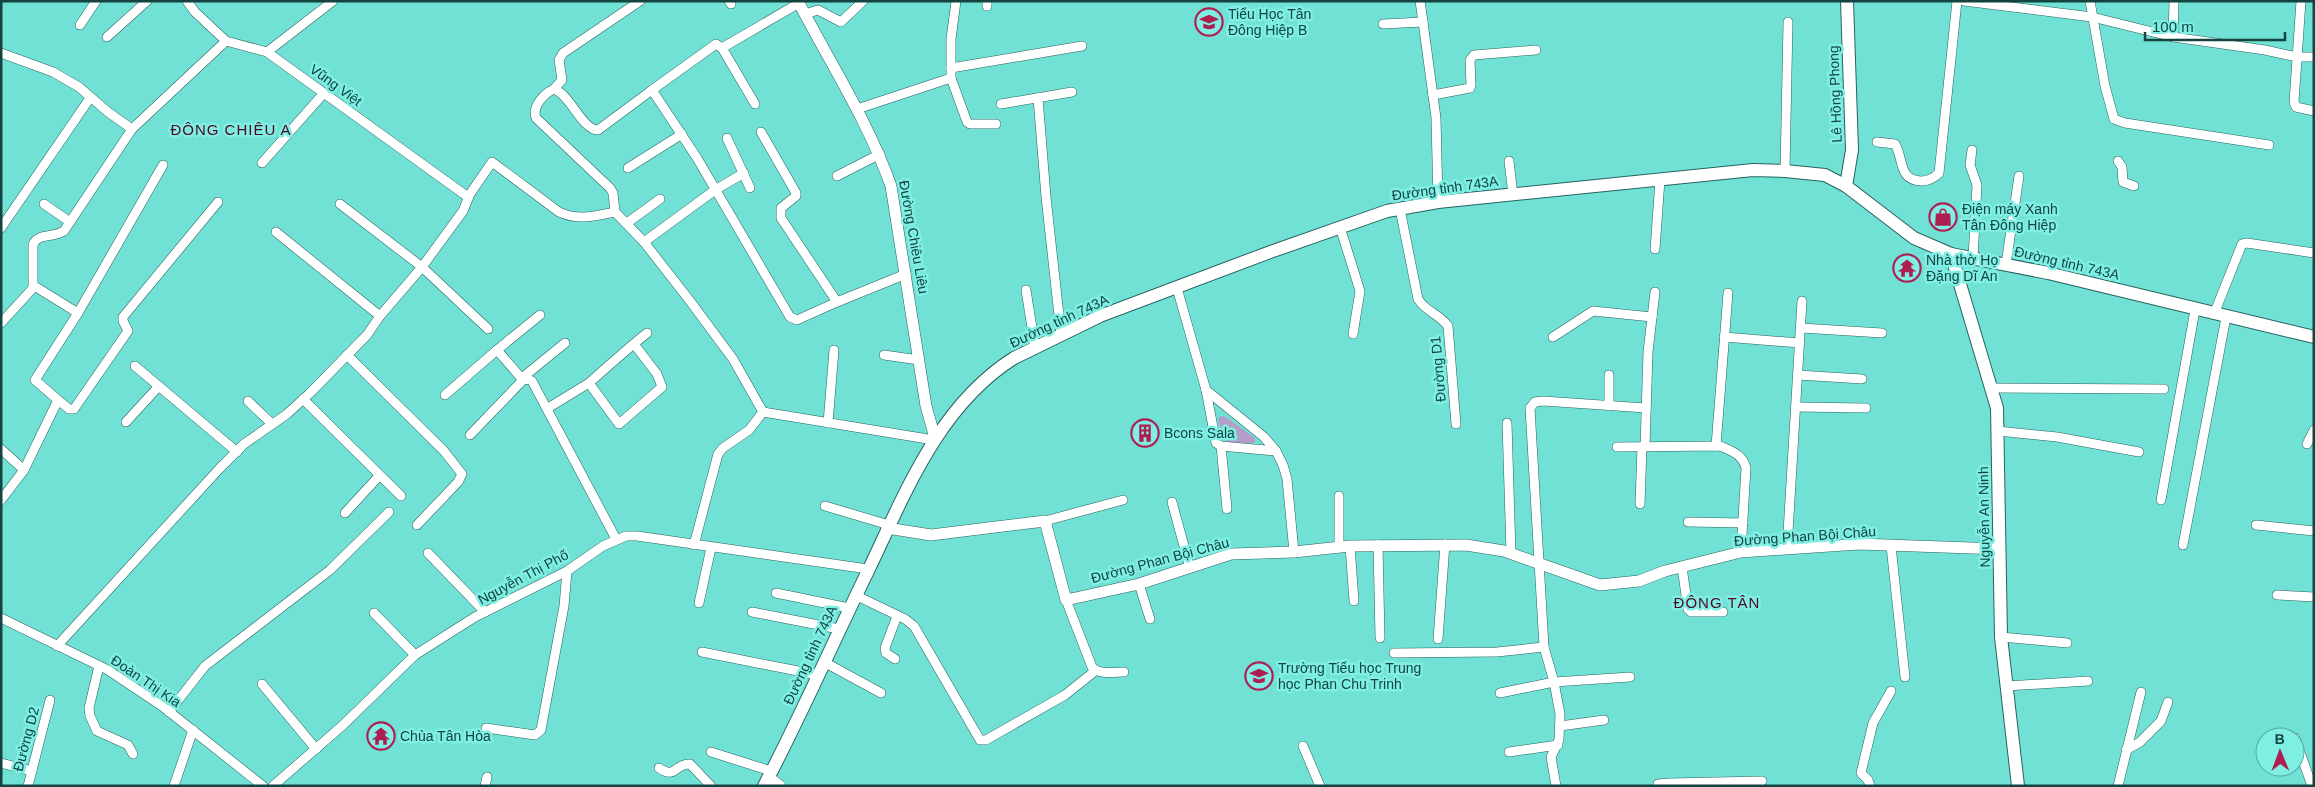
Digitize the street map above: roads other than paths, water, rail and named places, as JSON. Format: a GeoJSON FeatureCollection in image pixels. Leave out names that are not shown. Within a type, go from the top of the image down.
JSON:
{"type":"FeatureCollection","features":[{"type":"Feature","properties":{"kind":"main road","name":"Lê Hồng Phong"},"geometry":{"type":"LineString","coordinates":[[1846,186],[1852,150],[1847,1]]}},
{"type":"Feature","properties":{"kind":"main road","name":"Đường tỉnh 743A"},"geometry":{"type":"LineString","coordinates":[[768,778],[888,526],[934,439],[976,388],[1001,366],[1061,334],[1100,316],[1340,227],[1400,209],[1438,202],[1752,170],[1785,170],[1826,175],[1846,186],[1914,238],[1951,254],[2006,264],[2314,337]]}},
{"type":"Feature","properties":{"kind":"main road","name":"Nguyễn An Ninh"},"geometry":{"type":"LineString","coordinates":[[1951,254],[1997,408],[2001,637],[2018,786]]}},
{"type":"Feature","properties":{"kind":"street"},"geometry":{"type":"LineString","coordinates":[[80,26],[96,1]]}},
{"type":"Feature","properties":{"kind":"street"},"geometry":{"type":"LineString","coordinates":[[107,37],[147,1]]}},
{"type":"Feature","properties":{"kind":"street","name":"Vũng Việt"},"geometry":{"type":"LineString","coordinates":[[187,1],[195,12],[226,41],[268,52],[468,197]]}},
{"type":"Feature","properties":{"kind":"street"},"geometry":{"type":"LineString","coordinates":[[268,52],[333,1]]}},
{"type":"Feature","properties":{"kind":"street"},"geometry":{"type":"LineString","coordinates":[[640,1],[563,53],[559,60],[562,80],[536,105],[534,114],[536,118],[606,183],[613,194],[615,212],[644,242],[733,359],[763,412]]}},
{"type":"Feature","properties":{"kind":"street"},"geometry":{"type":"LineString","coordinates":[[805,14],[818,10],[841,22],[864,1]]}},
{"type":"Feature","properties":{"kind":"street"},"geometry":{"type":"LineString","coordinates":[[956,1],[951,39],[951,78],[967,122],[970,124],[996,124]]}},
{"type":"Feature","properties":{"kind":"street"},"geometry":{"type":"LineString","coordinates":[[1420,1],[1436,118],[1438,202]]}},
{"type":"Feature","properties":{"kind":"street"},"geometry":{"type":"LineString","coordinates":[[1878,142],[1895,144],[1902,170],[1906,176],[1922,181],[1933,179],[1939,173],[1957,1]]}},
{"type":"Feature","properties":{"kind":"street"},"geometry":{"type":"LineString","coordinates":[[1964,1],[2092,17],[2173,38],[2265,50],[2296,57],[2314,57]]}},
{"type":"Feature","properties":{"kind":"street"},"geometry":{"type":"LineString","coordinates":[[2090,1],[2105,86],[2114,119],[2125,123],[2269,146]]}},
{"type":"Feature","properties":{"kind":"street"},"geometry":{"type":"LineString","coordinates":[[2173,38],[2174,1]]}},
{"type":"Feature","properties":{"kind":"street"},"geometry":{"type":"LineString","coordinates":[[2301,1],[2294,102],[2296,108],[2314,111]]}},
{"type":"Feature","properties":{"kind":"street"},"geometry":{"type":"LineString","coordinates":[[722,48],[799,2]]}},
{"type":"Feature","properties":{"kind":"street","name":"Đường Chiêu Liêu"},"geometry":{"type":"LineString","coordinates":[[799,2],[857,108],[880,154],[891,186],[926,406],[934,439]]}},
{"type":"Feature","properties":{"kind":"street"},"geometry":{"type":"LineString","coordinates":[[1383,24],[1423,22]]}},
{"type":"Feature","properties":{"kind":"street"},"geometry":{"type":"LineString","coordinates":[[1785,170],[1788,22]]}},
{"type":"Feature","properties":{"kind":"street"},"geometry":{"type":"LineString","coordinates":[[1,323],[33,288],[33,242],[38,237],[59,234],[70,222],[132,129],[226,41]]}},
{"type":"Feature","properties":{"kind":"street"},"geometry":{"type":"LineString","coordinates":[[554,89],[562,93],[594,130],[602,128],[716,44],[722,48],[755,104]]}},
{"type":"Feature","properties":{"kind":"street"},"geometry":{"type":"LineString","coordinates":[[950,68],[1082,46]]}},
{"type":"Feature","properties":{"kind":"street"},"geometry":{"type":"LineString","coordinates":[[1433,95],[1470,88],[1470,60],[1474,55],[1536,50]]}},
{"type":"Feature","properties":{"kind":"street"},"geometry":{"type":"LineString","coordinates":[[1,53],[52,72],[79,87],[90,98],[132,129]]}},
{"type":"Feature","properties":{"kind":"street"},"geometry":{"type":"LineString","coordinates":[[857,108],[951,78]]}},
{"type":"Feature","properties":{"kind":"street"},"geometry":{"type":"LineString","coordinates":[[652,90],[682,134],[790,317],[797,320],[906,274]]}},
{"type":"Feature","properties":{"kind":"street"},"geometry":{"type":"LineString","coordinates":[[1001,104],[1072,92]]}},
{"type":"Feature","properties":{"kind":"street"},"geometry":{"type":"LineString","coordinates":[[262,164],[324,94]]}},
{"type":"Feature","properties":{"kind":"street"},"geometry":{"type":"LineString","coordinates":[[1,228],[90,98]]}},
{"type":"Feature","properties":{"kind":"street"},"geometry":{"type":"LineString","coordinates":[[1038,98],[1046,197],[1061,334]]}},
{"type":"Feature","properties":{"kind":"street"},"geometry":{"type":"LineString","coordinates":[[761,132],[796,193],[796,196],[781,208],[781,218],[837,302]]}},
{"type":"Feature","properties":{"kind":"street"},"geometry":{"type":"LineString","coordinates":[[628,168],[682,134]]}},
{"type":"Feature","properties":{"kind":"street"},"geometry":{"type":"LineString","coordinates":[[727,138],[750,188]]}},
{"type":"Feature","properties":{"kind":"street"},"geometry":{"type":"LineString","coordinates":[[1972,150],[1970,164],[1977,185],[1973,258]]}},
{"type":"Feature","properties":{"kind":"street"},"geometry":{"type":"LineString","coordinates":[[837,176],[880,154]]}},
{"type":"Feature","properties":{"kind":"street"},"geometry":{"type":"LineString","coordinates":[[1509,161],[1512,195]]}},
{"type":"Feature","properties":{"kind":"street"},"geometry":{"type":"LineString","coordinates":[[2118,161],[2122,168],[2123,182],[2134,186]]}},
{"type":"Feature","properties":{"kind":"street"},"geometry":{"type":"LineString","coordinates":[[57,646],[188,501],[237,452],[303,399],[367,335],[380,316],[422,267],[463,212],[468,197],[492,162],[568,217],[578,218],[615,212]]}},
{"type":"Feature","properties":{"kind":"street"},"geometry":{"type":"LineString","coordinates":[[163,166],[78,313],[35,380],[69,410],[74,409],[128,331],[123,317],[218,202]]}},
{"type":"Feature","properties":{"kind":"street"},"geometry":{"type":"LineString","coordinates":[[644,242],[716,190],[744,173]]}},
{"type":"Feature","properties":{"kind":"street"},"geometry":{"type":"LineString","coordinates":[[2006,264],[2019,176]]}},
{"type":"Feature","properties":{"kind":"street"},"geometry":{"type":"LineString","coordinates":[[1655,249],[1660,180]]}},
{"type":"Feature","properties":{"kind":"street"},"geometry":{"type":"LineString","coordinates":[[627,223],[660,198]]}},
{"type":"Feature","properties":{"kind":"street"},"geometry":{"type":"LineString","coordinates":[[44,204],[70,222]]}},
{"type":"Feature","properties":{"kind":"street"},"geometry":{"type":"LineString","coordinates":[[340,204],[422,267],[488,329]]}},
{"type":"Feature","properties":{"kind":"street","name":"Đường D1"},"geometry":{"type":"LineString","coordinates":[[1400,209],[1418,299],[1423,307],[1441,317],[1448,326],[1456,424]]}},
{"type":"Feature","properties":{"kind":"street"},"geometry":{"type":"LineString","coordinates":[[1340,227],[1360,291],[1353,334]]}},
{"type":"Feature","properties":{"kind":"street"},"geometry":{"type":"LineString","coordinates":[[276,232],[380,316]]}},
{"type":"Feature","properties":{"kind":"street"},"geometry":{"type":"LineString","coordinates":[[2184,545],[2220,316],[2242,244],[2247,242],[2314,253]]}},
{"type":"Feature","properties":{"kind":"street"},"geometry":{"type":"LineString","coordinates":[[33,288],[40,288],[78,313]]}},
{"type":"Feature","properties":{"kind":"street"},"geometry":{"type":"LineString","coordinates":[[1177,288],[1206,390],[1216,443],[1221,446],[1276,451]]}},
{"type":"Feature","properties":{"kind":"street"},"geometry":{"type":"LineString","coordinates":[[1026,290],[1034,348]]}},
{"type":"Feature","properties":{"kind":"street"},"geometry":{"type":"LineString","coordinates":[[1640,504],[1655,292]]}},
{"type":"Feature","properties":{"kind":"street"},"geometry":{"type":"LineString","coordinates":[[1716,446],[1728,293]]}},
{"type":"Feature","properties":{"kind":"street"},"geometry":{"type":"LineString","coordinates":[[1787,549],[1802,301]]}},
{"type":"Feature","properties":{"kind":"street"},"geometry":{"type":"LineString","coordinates":[[2161,500],[2195,310]]}},
{"type":"Feature","properties":{"kind":"street"},"geometry":{"type":"LineString","coordinates":[[1553,336],[1593,311],[1652,317]]}},
{"type":"Feature","properties":{"kind":"street"},"geometry":{"type":"LineString","coordinates":[[445,394],[540,316]]}},
{"type":"Feature","properties":{"kind":"street"},"geometry":{"type":"LineString","coordinates":[[1801,328],[1882,334]]}},
{"type":"Feature","properties":{"kind":"street"},"geometry":{"type":"LineString","coordinates":[[548,408],[589,383],[647,333]]}},
{"type":"Feature","properties":{"kind":"street"},"geometry":{"type":"LineString","coordinates":[[1724,338],[1800,343]]}},
{"type":"Feature","properties":{"kind":"street"},"geometry":{"type":"LineString","coordinates":[[470,435],[522,379],[565,343]]}},
{"type":"Feature","properties":{"kind":"street"},"geometry":{"type":"LineString","coordinates":[[589,383],[619,424],[660,391],[661,381],[634,344]]}},
{"type":"Feature","properties":{"kind":"street"},"geometry":{"type":"LineString","coordinates":[[497,350],[522,379],[532,381],[616,539]]}},
{"type":"Feature","properties":{"kind":"street"},"geometry":{"type":"LineString","coordinates":[[828,423],[834,350]]}},
{"type":"Feature","properties":{"kind":"street"},"geometry":{"type":"LineString","coordinates":[[347,355],[444,451],[462,474],[458,482],[417,525]]}},
{"type":"Feature","properties":{"kind":"street"},"geometry":{"type":"LineString","coordinates":[[884,355],[919,360]]}},
{"type":"Feature","properties":{"kind":"street"},"geometry":{"type":"LineString","coordinates":[[135,366],[237,452]]}},
{"type":"Feature","properties":{"kind":"street"},"geometry":{"type":"LineString","coordinates":[[1609,374],[1609,406]]}},
{"type":"Feature","properties":{"kind":"street"},"geometry":{"type":"LineString","coordinates":[[1798,375],[1862,379]]}},
{"type":"Feature","properties":{"kind":"street"},"geometry":{"type":"LineString","coordinates":[[126,422],[159,386]]}},
{"type":"Feature","properties":{"kind":"street"},"geometry":{"type":"LineString","coordinates":[[1990,388],[2164,389]]}},
{"type":"Feature","properties":{"kind":"street"},"geometry":{"type":"LineString","coordinates":[[1206,390],[1264,437],[1276,451],[1287,479],[1294,552]]}},
{"type":"Feature","properties":{"kind":"street"},"geometry":{"type":"LineString","coordinates":[[303,399],[401,496]]}},
{"type":"Feature","properties":{"kind":"street"},"geometry":{"type":"LineString","coordinates":[[1,500],[24,470],[58,400]]}},
{"type":"Feature","properties":{"kind":"street"},"geometry":{"type":"LineString","coordinates":[[248,401],[272,424]]}},
{"type":"Feature","properties":{"kind":"street"},"geometry":{"type":"LineString","coordinates":[[1556,786],[1552,757],[1558,745],[1560,726],[1554,682],[1544,647],[1541,564],[1530,408],[1535,402],[1542,401],[1646,408]]}},
{"type":"Feature","properties":{"kind":"street"},"geometry":{"type":"LineString","coordinates":[[1796,407],[1866,408]]}},
{"type":"Feature","properties":{"kind":"street"},"geometry":{"type":"LineString","coordinates":[[763,412],[934,439]]}},
{"type":"Feature","properties":{"kind":"street"},"geometry":{"type":"LineString","coordinates":[[694,545],[718,454],[723,448],[749,430],[763,412]]}},
{"type":"Feature","properties":{"kind":"street"},"geometry":{"type":"LineString","coordinates":[[1507,423],[1511,553]]}},
{"type":"Feature","properties":{"kind":"street"},"geometry":{"type":"LineString","coordinates":[[2307,444],[2314,430]]}},
{"type":"Feature","properties":{"kind":"street"},"geometry":{"type":"LineString","coordinates":[[1998,431],[2057,437],[2139,452]]}},
{"type":"Feature","properties":{"kind":"street"},"geometry":{"type":"LineString","coordinates":[[1221,446],[1226,509]]}},
{"type":"Feature","properties":{"kind":"street"},"geometry":{"type":"LineString","coordinates":[[1617,448],[1716,446],[1734,452],[1744,459],[1746,468],[1741,552]]}},
{"type":"Feature","properties":{"kind":"street"},"geometry":{"type":"LineString","coordinates":[[1,450],[24,470]]}},
{"type":"Feature","properties":{"kind":"street"},"geometry":{"type":"LineString","coordinates":[[345,513],[379,476]]}},
{"type":"Feature","properties":{"kind":"street"},"geometry":{"type":"LineString","coordinates":[[1339,496],[1344,546],[1354,601]]}},
{"type":"Feature","properties":{"kind":"street"},"geometry":{"type":"LineString","coordinates":[[825,506],[888,526],[931,535],[1045,521],[1123,500]]}},
{"type":"Feature","properties":{"kind":"street"},"geometry":{"type":"LineString","coordinates":[[1172,502],[1190,568]]}},
{"type":"Feature","properties":{"kind":"street"},"geometry":{"type":"LineString","coordinates":[[169,712],[205,666],[330,570],[389,512]]}},
{"type":"Feature","properties":{"kind":"street"},"geometry":{"type":"LineString","coordinates":[[1045,521],[1066,600],[1092,667],[1095,670]]}},
{"type":"Feature","properties":{"kind":"street"},"geometry":{"type":"LineString","coordinates":[[1688,522],[1743,523]]}},
{"type":"Feature","properties":{"kind":"street"},"geometry":{"type":"LineString","coordinates":[[2256,525],[2314,531]]}},
{"type":"Feature","properties":{"kind":"street","name":"Nguyễn Thị Phố"},"geometry":{"type":"LineString","coordinates":[[273,786],[316,749],[415,655],[485,612],[567,571],[616,539],[637,536],[868,569]]}},
{"type":"Feature","properties":{"kind":"street"},"geometry":{"type":"LineString","coordinates":[[1438,639],[1445,544]]}},
{"type":"Feature","properties":{"kind":"street","name":"Đường Phan Bội Châu"},"geometry":{"type":"LineString","coordinates":[[1066,600],[1139,584],[1231,554],[1294,552],[1344,546],[1466,545],[1511,553],[1600,585],[1639,581],[1682,567],[1741,552],[1859,544],[1999,549]]}},
{"type":"Feature","properties":{"kind":"street"},"geometry":{"type":"LineString","coordinates":[[1378,545],[1380,638]]}},
{"type":"Feature","properties":{"kind":"street"},"geometry":{"type":"LineString","coordinates":[[1891,546],[1905,677]]}},
{"type":"Feature","properties":{"kind":"street"},"geometry":{"type":"LineString","coordinates":[[700,603],[711,548]]}},
{"type":"Feature","properties":{"kind":"street"},"geometry":{"type":"LineString","coordinates":[[428,553],[485,612]]}},
{"type":"Feature","properties":{"kind":"street"},"geometry":{"type":"LineString","coordinates":[[1682,567],[1688,608],[1691,612],[1723,612]]}},
{"type":"Feature","properties":{"kind":"street"},"geometry":{"type":"LineString","coordinates":[[486,728],[526,735],[536,735],[541,730],[564,606],[567,571]]}},
{"type":"Feature","properties":{"kind":"street"},"geometry":{"type":"LineString","coordinates":[[1139,584],[1150,618]]}},
{"type":"Feature","properties":{"kind":"street"},"geometry":{"type":"LineString","coordinates":[[776,593],[849,608]]}},
{"type":"Feature","properties":{"kind":"street"},"geometry":{"type":"LineString","coordinates":[[855,595],[905,619],[914,626],[980,740],[986,740],[1065,695],[1095,670],[1124,672]]}},
{"type":"Feature","properties":{"kind":"street"},"geometry":{"type":"LineString","coordinates":[[2276,595],[2314,597]]}},
{"type":"Feature","properties":{"kind":"street"},"geometry":{"type":"LineString","coordinates":[[752,612],[839,629]]}},
{"type":"Feature","properties":{"kind":"street"},"geometry":{"type":"LineString","coordinates":[[374,613],[415,655]]}},
{"type":"Feature","properties":{"kind":"street"},"geometry":{"type":"LineString","coordinates":[[895,659],[886,653],[885,648],[897,616]]}},
{"type":"Feature","properties":{"kind":"street","name":"Đoàn Thị Kia"},"geometry":{"type":"LineString","coordinates":[[1,618],[99,666],[169,712],[262,786]]}},
{"type":"Feature","properties":{"kind":"street"},"geometry":{"type":"LineString","coordinates":[[2001,637],[2066,643]]}},
{"type":"Feature","properties":{"kind":"street"},"geometry":{"type":"LineString","coordinates":[[1394,653],[1497,652],[1544,647]]}},
{"type":"Feature","properties":{"kind":"street"},"geometry":{"type":"LineString","coordinates":[[702,652],[818,675]]}},
{"type":"Feature","properties":{"kind":"street"},"geometry":{"type":"LineString","coordinates":[[824,662],[881,693]]}},
{"type":"Feature","properties":{"kind":"street"},"geometry":{"type":"LineString","coordinates":[[99,666],[89,708],[90,716],[97,731],[128,745],[133,754]]}},
{"type":"Feature","properties":{"kind":"street"},"geometry":{"type":"LineString","coordinates":[[1500,693],[1554,682],[1630,677]]}},
{"type":"Feature","properties":{"kind":"street"},"geometry":{"type":"LineString","coordinates":[[2006,686],[2088,681]]}},
{"type":"Feature","properties":{"kind":"street"},"geometry":{"type":"LineString","coordinates":[[262,684],[316,749]]}},
{"type":"Feature","properties":{"kind":"street"},"geometry":{"type":"LineString","coordinates":[[1870,786],[1868,780],[1861,773],[1873,723],[1891,691]]}},
{"type":"Feature","properties":{"kind":"street"},"geometry":{"type":"LineString","coordinates":[[2118,786],[2141,692]]}},
{"type":"Feature","properties":{"kind":"street","name":"Đường D2"},"geometry":{"type":"LineString","coordinates":[[28,786],[50,700]]}},
{"type":"Feature","properties":{"kind":"street"},"geometry":{"type":"LineString","coordinates":[[2126,750],[2140,742],[2161,721],[2168,702]]}},
{"type":"Feature","properties":{"kind":"street"},"geometry":{"type":"LineString","coordinates":[[1560,726],[1604,720]]}},
{"type":"Feature","properties":{"kind":"street"},"geometry":{"type":"LineString","coordinates":[[174,786],[192,730]]}},
{"type":"Feature","properties":{"kind":"street"},"geometry":{"type":"LineString","coordinates":[[1509,752],[1558,745]]}},
{"type":"Feature","properties":{"kind":"street"},"geometry":{"type":"LineString","coordinates":[[1303,746],[1320,786]]}},
{"type":"Feature","properties":{"kind":"street"},"geometry":{"type":"LineString","coordinates":[[711,752],[768,778],[780,786]]}},
{"type":"Feature","properties":{"kind":"street"},"geometry":{"type":"LineString","coordinates":[[1,763],[32,771]]}},
{"type":"Feature","properties":{"kind":"street"},"geometry":{"type":"LineString","coordinates":[[658,768],[666,773],[671,773],[686,763],[690,764],[712,786]]}},
{"type":"Feature","properties":{"kind":"street"},"geometry":{"type":"LineString","coordinates":[[2305,766],[2312,786]]}},
{"type":"Feature","properties":{"kind":"street"},"geometry":{"type":"LineString","coordinates":[[1658,786],[1658,784],[1670,783],[1762,782]]}},
{"type":"Feature","properties":{"kind":"place","name":"Tiểu Học Tân Đông Hiệp B"},"geometry":{"type":"Point","coordinates":[1209,22]}},
{"type":"Feature","properties":{"kind":"place","name":"Điện máy Xanh Tân Đông Hiệp"},"geometry":{"type":"Point","coordinates":[1943,217]}},
{"type":"Feature","properties":{"kind":"place","name":"Nhà thờ Họ Đặng Dĩ An"},"geometry":{"type":"Point","coordinates":[1907,268]}},
{"type":"Feature","properties":{"kind":"place","name":"Bcons Sala"},"geometry":{"type":"Point","coordinates":[1145,433]}},
{"type":"Feature","properties":{"kind":"place","name":"Trường Tiểu học Trung học Phan Chu Trinh"},"geometry":{"type":"Point","coordinates":[1259,676]}},
{"type":"Feature","properties":{"kind":"place","name":"Chùa Tân Hòa"},"geometry":{"type":"Point","coordinates":[381,736]}},
{"type":"Feature","properties":{"kind":"district","name":"ĐÔNG CHIÊU A"},"geometry":{"type":"Point","coordinates":[231,129]}},
{"type":"Feature","properties":{"kind":"district","name":"ĐÔNG TÂN"},"geometry":{"type":"Point","coordinates":[1717,602]}}]}
